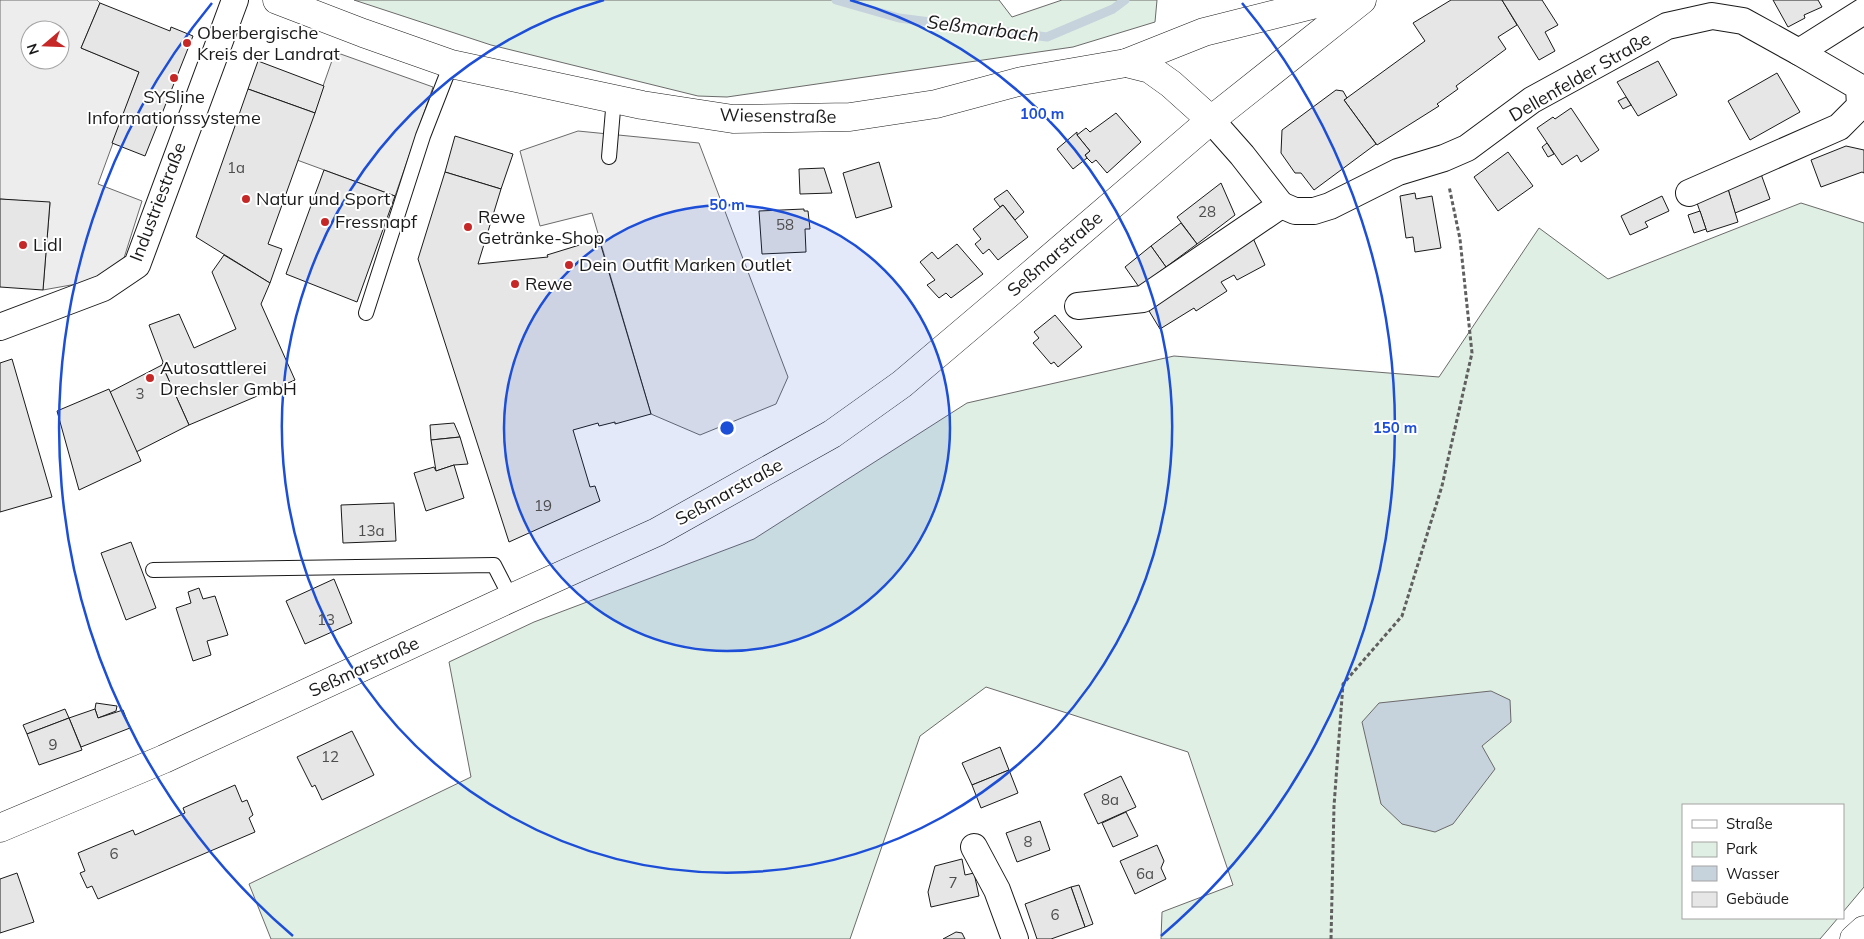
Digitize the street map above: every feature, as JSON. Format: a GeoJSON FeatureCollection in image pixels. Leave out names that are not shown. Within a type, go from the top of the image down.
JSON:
{"type":"FeatureCollection","features":[{"type":"Feature","properties":{"kind":"street","name":"Industriestraße"},"geometry":{"type":"LineString","coordinates":[[0,327],[103,288],[137,265],[235,0]]}},
{"type":"Feature","properties":{"kind":"street","name":"Wiesenstraße"},"geometry":{"type":"LineString","coordinates":[[277,0],[451,64],[642,105],[733,119],[850,117],[936,104],[1022,81],[1126,63],[1150,69],[1171,84],[1211,120]]}},
{"type":"Feature","properties":{"kind":"street"},"geometry":{"type":"LineString","coordinates":[[1126,63],[1204,32],[1332,0]]}},
{"type":"Feature","properties":{"kind":"street","name":"Seßmarstraße"},"geometry":{"type":"LineString","coordinates":[[0,828],[164,759],[657,532],[832,434],[902,384],[1211,120],[1362,0]]}},
{"type":"Feature","properties":{"kind":"street"},"geometry":{"type":"LineString","coordinates":[[1799,52],[1864,11]]}},
{"type":"Feature","properties":{"kind":"street","name":"Dellenfelder Straße"},"geometry":{"type":"LineString","coordinates":[[1282,205],[1295,211],[1314,211],[1330,206],[1398,172],[1444,158],[1467,148],[1532,100],[1667,26],[1712,16],[1743,21],[1859,87],[1860,106],[1839,127],[1688,193]]}},
{"type":"Feature","properties":{"kind":"street"},"geometry":{"type":"LineString","coordinates":[[1078,306],[1143,299],[1282,205],[1211,120]]}},
{"type":"Feature","properties":{"kind":"street"},"geometry":{"type":"LineString","coordinates":[[974,847],[997,890],[1014,939]]}},
{"type":"Feature","properties":{"kind":"street"},"geometry":{"type":"LineString","coordinates":[[1854,939],[1864,930]]}},
{"type":"Feature","properties":{"kind":"lane"},"geometry":{"type":"LineString","coordinates":[[366,313],[423,136],[451,64]]}},
{"type":"Feature","properties":{"kind":"lane"},"geometry":{"type":"LineString","coordinates":[[609,157],[614,98]]}},
{"type":"Feature","properties":{"kind":"lane"},"geometry":{"type":"LineString","coordinates":[[153,570],[494,566],[511,598]]}},
{"type":"Feature","properties":{"kind":"path"},"geometry":{"type":"LineString","coordinates":[[1331,939],[1334,806],[1343,684],[1402,616],[1442,486],[1472,353],[1460,238],[1444,158]]}},
{"type":"Feature","properties":{"kind":"green space"},"geometry":{"type":"Polygon","coordinates":[[[354,0],[999,0],[1012,17],[1062,0],[1157,0],[1155,22],[1073,47],[727,97],[698,96],[491,45],[354,0]]]}},
{"type":"Feature","properties":{"kind":"green space"},"geometry":{"type":"Polygon","coordinates":[[[1801,203],[1864,223],[1864,887],[1844,911],[1844,804],[1682,804],[1682,919],[1837,919],[1820,939],[1161,939],[1162,912],[1233,885],[1188,752],[986,687],[920,736],[850,939],[271,939],[249,884],[471,777],[449,662],[534,622],[754,539],[967,403],[1174,356],[1439,377],[1539,228],[1608,279],[1801,203]]]}},
{"type":"Feature","properties":{"kind":"shaded area"},"geometry":{"type":"Polygon","coordinates":[[[0,0],[97,0],[100,3],[81,48],[139,72],[98,184],[142,201],[124,258],[99,280],[43,290],[50,203],[0,199],[0,0]]]}},
{"type":"Feature","properties":{"kind":"shaded area"},"geometry":{"type":"Polygon","coordinates":[[[335,52],[433,87],[395,196],[297,160],[335,52]]]}},
{"type":"Feature","properties":{"kind":"shaded area"},"geometry":{"type":"Polygon","coordinates":[[[578,131],[699,143],[788,377],[776,404],[700,435],[651,414],[592,213],[540,226],[520,151],[578,131]]]}},
{"type":"Feature","properties":{"kind":"water"},"geometry":{"type":"Polygon","coordinates":[[[1491,691],[1510,700],[1511,722],[1482,746],[1495,769],[1453,824],[1435,832],[1402,824],[1381,804],[1362,722],[1379,703],[1491,691]]]}},
{"type":"Feature","properties":{"kind":"building"},"geometry":{"type":"Polygon","coordinates":[[[1451,0],[1502,0],[1517,25],[1498,37],[1506,49],[1456,86],[1458,89],[1437,104],[1439,106],[1377,145],[1344,100],[1425,41],[1413,23],[1451,0]]]}},
{"type":"Feature","properties":{"kind":"building"},"geometry":{"type":"Polygon","coordinates":[[[1502,0],[1542,0],[1558,25],[1545,32],[1555,51],[1539,60],[1502,0]]]}},
{"type":"Feature","properties":{"kind":"building"},"geometry":{"type":"Polygon","coordinates":[[[1773,0],[1818,0],[1822,7],[1804,15],[1805,18],[1788,27],[1773,0]]]}},
{"type":"Feature","properties":{"kind":"building"},"geometry":{"type":"Polygon","coordinates":[[[100,3],[170,31],[171,27],[193,36],[145,156],[112,143],[139,72],[81,48],[100,3]]]}},
{"type":"Feature","properties":{"kind":"building"},"geometry":{"type":"Polygon","coordinates":[[[258,61],[324,86],[315,113],[248,89],[258,61]]]}},
{"type":"Feature","properties":{"kind":"building"},"geometry":{"type":"Polygon","coordinates":[[[1658,61],[1677,95],[1638,116],[1617,82],[1658,61]]]}},
{"type":"Feature","properties":{"kind":"building"},"geometry":{"type":"Polygon","coordinates":[[[1777,73],[1800,112],[1750,140],[1728,101],[1777,73]]]}},
{"type":"Feature","properties":{"kind":"building","name":"Natur und Sport"},"geometry":{"type":"Polygon","coordinates":[[[248,89],[315,113],[268,244],[282,249],[270,283],[196,237],[248,89]]]}},
{"type":"Feature","properties":{"kind":"building"},"geometry":{"type":"Polygon","coordinates":[[[1336,90],[1343,91],[1347,98],[1344,100],[1376,144],[1314,190],[1301,173],[1295,173],[1281,153],[1282,130],[1336,90]]]}},
{"type":"Feature","properties":{"kind":"building"},"geometry":{"type":"Polygon","coordinates":[[[1626,97],[1631,105],[1623,109],[1618,101],[1626,97]]]}},
{"type":"Feature","properties":{"kind":"building"},"geometry":{"type":"Polygon","coordinates":[[[1571,108],[1599,150],[1581,162],[1577,155],[1562,165],[1537,128],[1571,108]]]}},
{"type":"Feature","properties":{"kind":"building"},"geometry":{"type":"Polygon","coordinates":[[[1116,113],[1141,142],[1107,173],[1096,160],[1092,163],[1087,158],[1085,155],[1090,151],[1077,135],[1086,128],[1090,132],[1116,113]]]}},
{"type":"Feature","properties":{"kind":"building"},"geometry":{"type":"Polygon","coordinates":[[[1077,132],[1077,135],[1090,151],[1085,155],[1087,158],[1073,169],[1057,149],[1077,132]]]}},
{"type":"Feature","properties":{"kind":"building"},"geometry":{"type":"Polygon","coordinates":[[[455,136],[513,154],[501,189],[445,172],[455,136]]]}},
{"type":"Feature","properties":{"kind":"building"},"geometry":{"type":"Polygon","coordinates":[[[1547,143],[1554,154],[1548,157],[1542,147],[1547,143]]]}},
{"type":"Feature","properties":{"kind":"building"},"geometry":{"type":"Polygon","coordinates":[[[1846,146],[1864,150],[1864,173],[1862,172],[1821,187],[1811,160],[1846,146]]]}},
{"type":"Feature","properties":{"kind":"building"},"geometry":{"type":"Polygon","coordinates":[[[1508,152],[1533,186],[1498,211],[1474,177],[1508,152]]]}},
{"type":"Feature","properties":{"kind":"building"},"geometry":{"type":"Polygon","coordinates":[[[879,162],[892,207],[856,218],[843,173],[879,162]]]}},
{"type":"Feature","properties":{"kind":"building"},"geometry":{"type":"Polygon","coordinates":[[[824,168],[832,193],[800,194],[799,169],[824,168]]]}},
{"type":"Feature","properties":{"kind":"building"},"geometry":{"type":"Polygon","coordinates":[[[324,170],[395,196],[357,302],[286,274],[324,170]]]}},
{"type":"Feature","properties":{"kind":"building"},"geometry":{"type":"Polygon","coordinates":[[[445,172],[501,189],[478,264],[548,257],[547,255],[599,239],[651,414],[615,424],[615,422],[599,426],[598,423],[573,430],[590,487],[595,486],[600,501],[509,542],[418,259],[445,172]]]}},
{"type":"Feature","properties":{"kind":"building"},"geometry":{"type":"Polygon","coordinates":[[[1761,174],[1770,199],[1735,213],[1728,189],[1761,174]]]}},
{"type":"Feature","properties":{"kind":"building"},"geometry":{"type":"Polygon","coordinates":[[[1221,183],[1235,215],[1197,244],[1177,217],[1221,183]]]}},
{"type":"Feature","properties":{"kind":"building"},"geometry":{"type":"Polygon","coordinates":[[[1728,189],[1738,222],[1707,232],[1696,200],[1728,189]]]}},
{"type":"Feature","properties":{"kind":"building"},"geometry":{"type":"Polygon","coordinates":[[[1007,190],[1024,212],[1015,220],[1003,205],[1000,207],[994,199],[1007,190]]]}},
{"type":"Feature","properties":{"kind":"building"},"geometry":{"type":"Polygon","coordinates":[[[1415,193],[1416,199],[1432,196],[1441,248],[1415,252],[1413,237],[1406,238],[1400,196],[1415,193]]]}},
{"type":"Feature","properties":{"kind":"building"},"geometry":{"type":"Polygon","coordinates":[[[1662,196],[1669,211],[1645,222],[1648,227],[1630,235],[1621,216],[1662,196]]]}},
{"type":"Feature","properties":{"kind":"building","name":"Lidl"},"geometry":{"type":"Polygon","coordinates":[[[0,199],[50,202],[43,290],[0,287],[0,199]]]}},
{"type":"Feature","properties":{"kind":"building"},"geometry":{"type":"Polygon","coordinates":[[[1003,205],[1028,237],[998,260],[989,249],[983,254],[975,244],[981,239],[973,229],[1003,205]]]}},
{"type":"Feature","properties":{"kind":"building"},"geometry":{"type":"Polygon","coordinates":[[[804,209],[804,211],[808,211],[810,229],[805,229],[806,252],[762,254],[759,211],[804,209]]]}},
{"type":"Feature","properties":{"kind":"building"},"geometry":{"type":"Polygon","coordinates":[[[1700,211],[1706,229],[1694,233],[1688,215],[1700,211]]]}},
{"type":"Feature","properties":{"kind":"building"},"geometry":{"type":"Polygon","coordinates":[[[1181,223],[1197,244],[1166,267],[1151,246],[1181,223]]]}},
{"type":"Feature","properties":{"kind":"building"},"geometry":{"type":"Polygon","coordinates":[[[1253,238],[1265,265],[1237,280],[1234,275],[1221,282],[1227,291],[1196,311],[1194,308],[1160,329],[1146,306],[1253,238]]]}},
{"type":"Feature","properties":{"kind":"building"},"geometry":{"type":"Polygon","coordinates":[[[957,244],[983,274],[951,298],[946,293],[939,298],[927,285],[935,280],[920,262],[932,252],[938,259],[957,244]]]}},
{"type":"Feature","properties":{"kind":"building"},"geometry":{"type":"Polygon","coordinates":[[[1151,246],[1166,267],[1139,287],[1125,267],[1151,246]]]}},
{"type":"Feature","properties":{"kind":"building"},"geometry":{"type":"Polygon","coordinates":[[[224,255],[270,283],[261,304],[295,380],[189,425],[162,365],[163,362],[149,325],[179,314],[194,348],[236,329],[212,272],[224,255]]]}},
{"type":"Feature","properties":{"kind":"building"},"geometry":{"type":"Polygon","coordinates":[[[1055,315],[1082,347],[1058,367],[1054,362],[1051,364],[1033,343],[1039,338],[1034,332],[1055,315]]]}},
{"type":"Feature","properties":{"kind":"building"},"geometry":{"type":"Polygon","coordinates":[[[12,359],[52,497],[0,512],[0,363],[12,359]]]}},
{"type":"Feature","properties":{"kind":"building"},"geometry":{"type":"Polygon","coordinates":[[[162,365],[189,425],[136,452],[110,392],[162,365]]]}},
{"type":"Feature","properties":{"kind":"building"},"geometry":{"type":"Polygon","coordinates":[[[109,389],[141,461],[79,490],[57,411],[109,389]]]}},
{"type":"Feature","properties":{"kind":"building"},"geometry":{"type":"Polygon","coordinates":[[[454,423],[460,437],[431,440],[430,425],[454,423]]]}},
{"type":"Feature","properties":{"kind":"building"},"geometry":{"type":"Polygon","coordinates":[[[460,437],[468,464],[454,465],[436,471],[431,440],[460,437]]]}},
{"type":"Feature","properties":{"kind":"building"},"geometry":{"type":"Polygon","coordinates":[[[454,465],[464,498],[426,511],[414,473],[434,467],[436,471],[454,465]]]}},
{"type":"Feature","properties":{"kind":"building"},"geometry":{"type":"Polygon","coordinates":[[[394,503],[396,541],[343,543],[341,505],[394,503]]]}},
{"type":"Feature","properties":{"kind":"building"},"geometry":{"type":"Polygon","coordinates":[[[131,542],[156,608],[126,620],[101,553],[131,542]]]}},
{"type":"Feature","properties":{"kind":"building"},"geometry":{"type":"Polygon","coordinates":[[[334,579],[352,623],[305,644],[286,601],[334,579]]]}},
{"type":"Feature","properties":{"kind":"building"},"geometry":{"type":"Polygon","coordinates":[[[199,588],[203,599],[215,596],[228,635],[207,641],[211,655],[193,661],[176,608],[191,603],[188,592],[199,588]]]}},
{"type":"Feature","properties":{"kind":"building"},"geometry":{"type":"Polygon","coordinates":[[[96,703],[117,706],[116,711],[98,718],[95,709],[96,703]]]}},
{"type":"Feature","properties":{"kind":"building"},"geometry":{"type":"Polygon","coordinates":[[[65,709],[69,718],[27,734],[23,725],[65,709]]]}},
{"type":"Feature","properties":{"kind":"building"},"geometry":{"type":"Polygon","coordinates":[[[95,709],[98,718],[123,710],[130,728],[81,747],[69,718],[95,709]]]}},
{"type":"Feature","properties":{"kind":"building"},"geometry":{"type":"Polygon","coordinates":[[[69,718],[82,750],[39,765],[27,734],[69,718]]]}},
{"type":"Feature","properties":{"kind":"building"},"geometry":{"type":"Polygon","coordinates":[[[352,731],[374,775],[322,800],[315,785],[312,787],[297,757],[352,731]]]}},
{"type":"Feature","properties":{"kind":"building"},"geometry":{"type":"Polygon","coordinates":[[[1000,747],[1009,770],[972,785],[962,763],[1000,747]]]}},
{"type":"Feature","properties":{"kind":"building"},"geometry":{"type":"Polygon","coordinates":[[[1009,770],[1018,793],[981,808],[972,785],[1009,770]]]}},
{"type":"Feature","properties":{"kind":"building"},"geometry":{"type":"Polygon","coordinates":[[[1121,776],[1136,807],[1098,824],[1084,794],[1121,776]]]}},
{"type":"Feature","properties":{"kind":"building"},"geometry":{"type":"Polygon","coordinates":[[[235,785],[242,802],[247,800],[253,815],[249,818],[255,832],[98,899],[92,886],[87,888],[80,873],[85,871],[78,853],[133,830],[135,835],[185,813],[183,808],[235,785]]]}},
{"type":"Feature","properties":{"kind":"building"},"geometry":{"type":"Polygon","coordinates":[[[1126,812],[1138,836],[1113,847],[1102,823],[1126,812]]]}},
{"type":"Feature","properties":{"kind":"building"},"geometry":{"type":"Polygon","coordinates":[[[1040,821],[1050,850],[1017,862],[1006,833],[1040,821]]]}},
{"type":"Feature","properties":{"kind":"building"},"geometry":{"type":"Polygon","coordinates":[[[1157,845],[1164,861],[1161,868],[1166,879],[1135,894],[1120,861],[1157,845]]]}},
{"type":"Feature","properties":{"kind":"building"},"geometry":{"type":"Polygon","coordinates":[[[962,859],[965,875],[974,873],[979,896],[931,907],[928,892],[935,866],[962,859]]]}},
{"type":"Feature","properties":{"kind":"building"},"geometry":{"type":"Polygon","coordinates":[[[17,873],[34,922],[0,933],[0,879],[17,873]]]}},
{"type":"Feature","properties":{"kind":"building"},"geometry":{"type":"Polygon","coordinates":[[[1079,885],[1093,924],[1085,927],[1071,887],[1079,885]]]}},
{"type":"Feature","properties":{"kind":"building"},"geometry":{"type":"Polygon","coordinates":[[[1071,887],[1085,927],[1051,939],[1037,939],[1025,904],[1071,887]]]}},
{"type":"Feature","properties":{"kind":"building"},"geometry":{"type":"Polygon","coordinates":[[[956,932],[962,933],[965,939],[943,939],[956,932]]]}},
{"type":"Feature","properties":{"kind":"waterway","name":"Seßmarbach"},"geometry":{"type":"LineString","coordinates":[[836,0],[899,18],[1047,37],[1113,9],[1125,0]]}},
{"type":"Feature","properties":{"kind":"place","name":"Oberbergische Kreis der Landrat"},"geometry":{"type":"Point","coordinates":[187,43]}},
{"type":"Feature","properties":{"kind":"place","name":"SYSline Informationssysteme"},"geometry":{"type":"Point","coordinates":[174,78]}},
{"type":"Feature","properties":{"kind":"place","name":"Natur und Sport"},"geometry":{"type":"Point","coordinates":[246,199]}},
{"type":"Feature","properties":{"kind":"place","name":"Fressnapf"},"geometry":{"type":"Point","coordinates":[325,222]}},
{"type":"Feature","properties":{"kind":"place","name":"Rewe Getränke-Shop"},"geometry":{"type":"Point","coordinates":[468,227]}},
{"type":"Feature","properties":{"kind":"place","name":"Lidl"},"geometry":{"type":"Point","coordinates":[23,245]}},
{"type":"Feature","properties":{"kind":"place","name":"Dein Outfit Marken Outlet"},"geometry":{"type":"Point","coordinates":[569,265]}},
{"type":"Feature","properties":{"kind":"place","name":"Rewe"},"geometry":{"type":"Point","coordinates":[515,284]}},
{"type":"Feature","properties":{"kind":"place","name":"Autosattlerei Drechsler GmbH"},"geometry":{"type":"Point","coordinates":[150,378]}}]}
